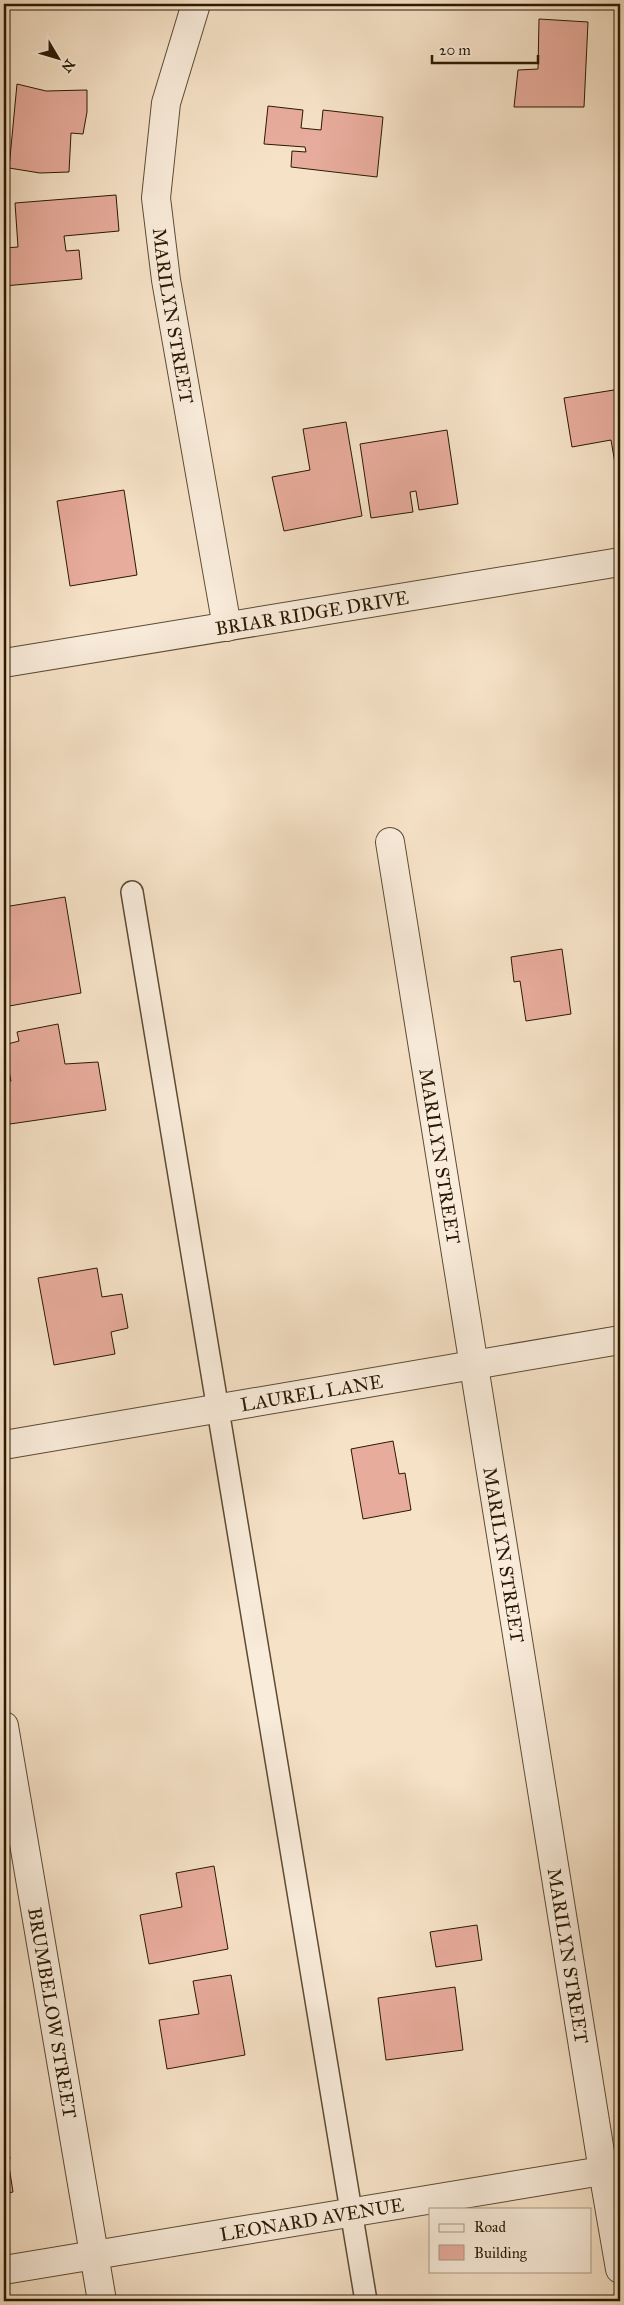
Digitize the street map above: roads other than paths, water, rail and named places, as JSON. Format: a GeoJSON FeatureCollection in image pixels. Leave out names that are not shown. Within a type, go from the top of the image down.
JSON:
{"type":"FeatureCollection","features":[{"type":"Feature","properties":{"kind":"street","name":"MARILYN STREET"},"geometry":{"type":"LineString","coordinates":[[196,4],[166,103],[156,198],[166,280],[228,627]]}},
{"type":"Feature","properties":{"kind":"street","name":"BRIAR RIDGE DRIVE"},"geometry":{"type":"LineString","coordinates":[[4,663],[620,562]]}},
{"type":"Feature","properties":{"kind":"street","name":"MARILYN STREET"},"geometry":{"type":"LineString","coordinates":[[390,842],[473,1365],[611,2170],[620,2269]]}},
{"type":"Feature","properties":{"kind":"street","name":"LAUREL LANE"},"geometry":{"type":"LineString","coordinates":[[4,1445],[620,1340]]}},
{"type":"Feature","properties":{"kind":"street","name":"BRUMBELOW STREET"},"geometry":{"type":"LineString","coordinates":[[4,1726],[102,2301]]}},
{"type":"Feature","properties":{"kind":"street","name":"LEONARD AVENUE"},"geometry":{"type":"LineString","coordinates":[[4,2270],[611,2170]]}},
{"type":"Feature","properties":{"kind":"lane"},"geometry":{"type":"LineString","coordinates":[[132,892],[366,2301]]}}]}
